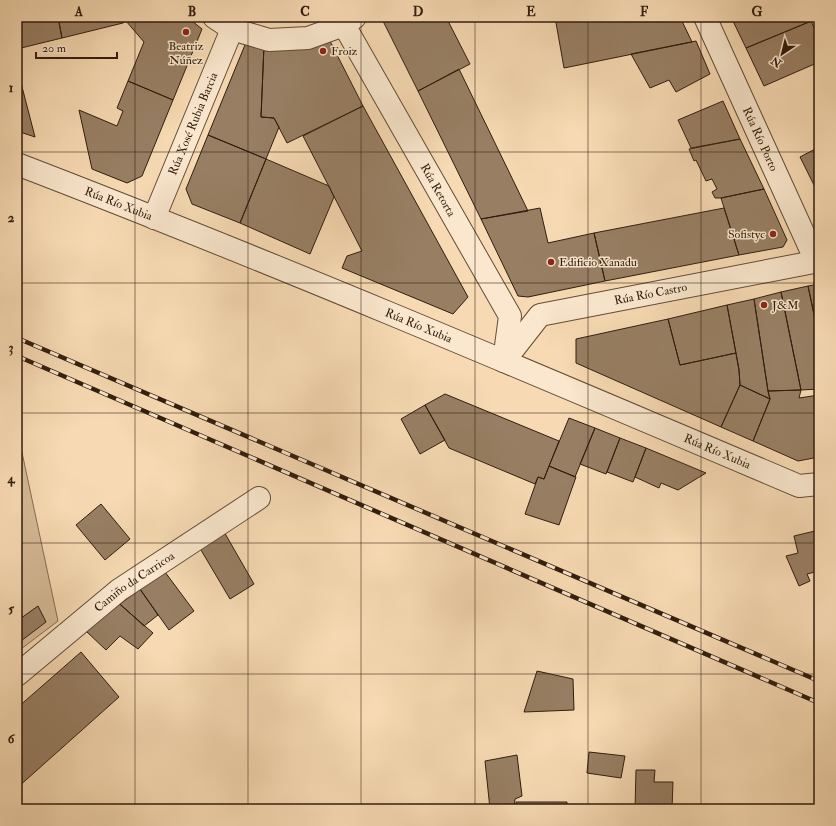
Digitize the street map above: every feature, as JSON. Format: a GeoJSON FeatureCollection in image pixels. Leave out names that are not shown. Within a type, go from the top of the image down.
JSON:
{"type":"FeatureCollection","features":[{"type":"Feature","properties":{"kind":"street"},"geometry":{"type":"LineString","coordinates":[[214,17],[232,29],[269,40],[308,38],[350,21]]}},
{"type":"Feature","properties":{"kind":"street","name":"Rúa Río Porto"},"geometry":{"type":"LineString","coordinates":[[705,17],[817,261]]}},
{"type":"Feature","properties":{"kind":"street","name":"Rúa Retorta"},"geometry":{"type":"LineString","coordinates":[[350,21],[510,316],[504,361]]}},
{"type":"Feature","properties":{"kind":"street","name":"Rúa Xosé Rubia Barcia"},"geometry":{"type":"LineString","coordinates":[[154,218],[232,29]]}},
{"type":"Feature","properties":{"kind":"street","name":"Rúa Río Xubia"},"geometry":{"type":"LineString","coordinates":[[17,164],[154,218],[504,361],[799,486],[819,484]]}},
{"type":"Feature","properties":{"kind":"street","name":"Rúa Río Castro"},"geometry":{"type":"LineString","coordinates":[[504,361],[540,315],[817,261]]}},
{"type":"Feature","properties":{"kind":"street","name":"Camiño da Carricoa"},"geometry":{"type":"LineString","coordinates":[[17,675],[119,590],[259,498]]}},
{"type":"Feature","properties":{"kind":"shaded area"},"geometry":{"type":"Polygon","coordinates":[[[17,429],[58,621],[17,652],[17,429]]]}},
{"type":"Feature","properties":{"kind":"building"},"geometry":{"type":"Polygon","coordinates":[[[17,17],[58,17],[62,38],[17,49],[17,17]]]}},
{"type":"Feature","properties":{"kind":"building"},"geometry":{"type":"Polygon","coordinates":[[[58,17],[122,17],[123,23],[62,38],[58,17]]]}},
{"type":"Feature","properties":{"kind":"building"},"geometry":{"type":"Polygon","coordinates":[[[122,17],[187,17],[202,29],[173,100],[128,81],[144,42],[126,21],[123,23],[122,17]]]}},
{"type":"Feature","properties":{"kind":"building"},"geometry":{"type":"Polygon","coordinates":[[[381,17],[446,17],[470,64],[418,91],[381,17]]]}},
{"type":"Feature","properties":{"kind":"building"},"geometry":{"type":"Polygon","coordinates":[[[555,17],[680,17],[692,42],[564,68],[555,17]]]}},
{"type":"Feature","properties":{"kind":"building"},"geometry":{"type":"Polygon","coordinates":[[[731,17],[819,17],[819,18],[746,48],[731,17]]]}},
{"type":"Feature","properties":{"kind":"building"},"geometry":{"type":"Polygon","coordinates":[[[811,21],[819,39],[819,62],[764,86],[746,48],[811,21]]]}},
{"type":"Feature","properties":{"kind":"building"},"geometry":{"type":"Polygon","coordinates":[[[247,40],[264,45],[261,117],[274,118],[279,127],[266,159],[208,135],[247,40]]]}},
{"type":"Feature","properties":{"kind":"building"},"geometry":{"type":"Polygon","coordinates":[[[330,41],[363,106],[287,143],[274,118],[261,117],[264,45],[330,41]]]}},
{"type":"Feature","properties":{"kind":"building"},"geometry":{"type":"Polygon","coordinates":[[[696,41],[710,74],[676,92],[669,80],[650,88],[631,54],[696,41]]]}},
{"type":"Feature","properties":{"kind":"building"},"geometry":{"type":"Polygon","coordinates":[[[459,69],[528,211],[481,219],[418,91],[459,69]]]}},
{"type":"Feature","properties":{"kind":"building"},"geometry":{"type":"Polygon","coordinates":[[[17,78],[20,79],[35,137],[17,131],[17,78]]]}},
{"type":"Feature","properties":{"kind":"building"},"geometry":{"type":"Polygon","coordinates":[[[128,81],[173,100],[142,176],[127,183],[92,169],[79,110],[117,126],[123,111],[117,108],[128,81]]]}},
{"type":"Feature","properties":{"kind":"building"},"geometry":{"type":"Polygon","coordinates":[[[723,101],[740,139],[691,148],[678,120],[723,101]]]}},
{"type":"Feature","properties":{"kind":"building"},"geometry":{"type":"Polygon","coordinates":[[[363,106],[468,297],[453,314],[342,268],[347,256],[362,251],[303,136],[363,106]]]}},
{"type":"Feature","properties":{"kind":"building"},"geometry":{"type":"Polygon","coordinates":[[[208,135],[266,159],[240,223],[192,204],[186,189],[208,135]]]}},
{"type":"Feature","properties":{"kind":"building"},"geometry":{"type":"Polygon","coordinates":[[[740,139],[764,189],[715,198],[712,192],[717,189],[712,179],[706,181],[696,160],[694,161],[689,149],[740,139]]]}},
{"type":"Feature","properties":{"kind":"building"},"geometry":{"type":"Polygon","coordinates":[[[819,147],[819,195],[800,157],[819,147]]]}},
{"type":"Feature","properties":{"kind":"building"},"geometry":{"type":"Polygon","coordinates":[[[266,159],[329,186],[334,197],[310,254],[240,223],[266,159]]]}},
{"type":"Feature","properties":{"kind":"building"},"geometry":{"type":"Polygon","coordinates":[[[764,189],[787,240],[783,247],[739,255],[721,198],[764,189]]]}},
{"type":"Feature","properties":{"kind":"building","name":"Edificio Xanadu"},"geometry":{"type":"Polygon","coordinates":[[[540,208],[548,243],[594,233],[605,281],[528,297],[518,296],[481,219],[540,208]]]}},
{"type":"Feature","properties":{"kind":"building"},"geometry":{"type":"Polygon","coordinates":[[[724,208],[739,255],[605,281],[594,233],[724,208]]]}},
{"type":"Feature","properties":{"kind":"building"},"geometry":{"type":"Polygon","coordinates":[[[819,284],[819,338],[808,286],[819,284]]]}},
{"type":"Feature","properties":{"kind":"building"},"geometry":{"type":"Polygon","coordinates":[[[808,286],[819,338],[819,389],[801,390],[781,292],[808,286]]]}},
{"type":"Feature","properties":{"kind":"building"},"geometry":{"type":"Polygon","coordinates":[[[781,292],[801,390],[768,391],[754,299],[781,292]]]}},
{"type":"Feature","properties":{"kind":"building"},"geometry":{"type":"Polygon","coordinates":[[[754,299],[770,399],[740,385],[739,370],[727,305],[754,299]]]}},
{"type":"Feature","properties":{"kind":"building"},"geometry":{"type":"Polygon","coordinates":[[[727,305],[736,353],[680,365],[668,319],[727,305]]]}},
{"type":"Feature","properties":{"kind":"building"},"geometry":{"type":"Polygon","coordinates":[[[668,319],[680,365],[736,353],[740,385],[721,427],[576,363],[576,339],[668,319]]]}},
{"type":"Feature","properties":{"kind":"building"},"geometry":{"type":"Polygon","coordinates":[[[740,385],[770,399],[753,441],[721,427],[740,385]]]}},
{"type":"Feature","properties":{"kind":"building"},"geometry":{"type":"Polygon","coordinates":[[[801,390],[799,398],[819,395],[819,457],[798,461],[753,441],[770,399],[768,391],[801,390]]]}},
{"type":"Feature","properties":{"kind":"building"},"geometry":{"type":"Polygon","coordinates":[[[445,394],[559,441],[544,479],[538,477],[535,484],[449,448],[425,405],[445,394]]]}},
{"type":"Feature","properties":{"kind":"building"},"geometry":{"type":"Polygon","coordinates":[[[425,405],[445,440],[420,454],[401,419],[425,405]]]}},
{"type":"Feature","properties":{"kind":"building"},"geometry":{"type":"Polygon","coordinates":[[[569,418],[595,428],[575,477],[549,466],[569,418]]]}},
{"type":"Feature","properties":{"kind":"building"},"geometry":{"type":"Polygon","coordinates":[[[595,428],[620,438],[606,474],[580,464],[595,428]]]}},
{"type":"Feature","properties":{"kind":"building"},"geometry":{"type":"Polygon","coordinates":[[[620,438],[646,448],[633,482],[607,472],[620,438]]]}},
{"type":"Feature","properties":{"kind":"building"},"geometry":{"type":"Polygon","coordinates":[[[646,448],[706,473],[678,490],[661,483],[659,488],[635,477],[646,448]]]}},
{"type":"Feature","properties":{"kind":"building"},"geometry":{"type":"Polygon","coordinates":[[[549,466],[576,477],[559,525],[525,514],[538,477],[544,479],[549,466]]]}},
{"type":"Feature","properties":{"kind":"building"},"geometry":{"type":"Polygon","coordinates":[[[101,504],[130,539],[105,560],[76,525],[101,504]]]}},
{"type":"Feature","properties":{"kind":"building"},"geometry":{"type":"Polygon","coordinates":[[[223,530],[254,584],[230,599],[198,545],[223,530]]]}},
{"type":"Feature","properties":{"kind":"building"},"geometry":{"type":"Polygon","coordinates":[[[819,530],[819,571],[807,574],[810,581],[799,586],[786,556],[798,553],[794,536],[819,530]]]}},
{"type":"Feature","properties":{"kind":"building"},"geometry":{"type":"Polygon","coordinates":[[[162,568],[194,611],[169,630],[137,585],[162,568]]]}},
{"type":"Feature","properties":{"kind":"building"},"geometry":{"type":"Polygon","coordinates":[[[140,589],[158,615],[144,626],[120,604],[140,589]]]}},
{"type":"Feature","properties":{"kind":"building"},"geometry":{"type":"Polygon","coordinates":[[[117,602],[153,633],[138,649],[120,636],[106,650],[87,632],[117,602]]]}},
{"type":"Feature","properties":{"kind":"building"},"geometry":{"type":"Polygon","coordinates":[[[38,606],[46,622],[17,644],[17,621],[38,606]]]}},
{"type":"Feature","properties":{"kind":"building"},"geometry":{"type":"Polygon","coordinates":[[[81,652],[119,697],[17,788],[17,708],[81,652]]]}},
{"type":"Feature","properties":{"kind":"building"},"geometry":{"type":"Polygon","coordinates":[[[537,671],[573,679],[574,710],[524,712],[537,671]]]}},
{"type":"Feature","properties":{"kind":"building"},"geometry":{"type":"Polygon","coordinates":[[[589,752],[625,756],[621,778],[587,773],[589,752]]]}},
{"type":"Feature","properties":{"kind":"building"},"geometry":{"type":"Polygon","coordinates":[[[517,755],[522,796],[515,799],[514,809],[490,809],[485,761],[517,755]]]}},
{"type":"Feature","properties":{"kind":"building"},"geometry":{"type":"Polygon","coordinates":[[[636,770],[655,770],[654,782],[673,782],[672,809],[635,809],[636,770]]]}},
{"type":"Feature","properties":{"kind":"building"},"geometry":{"type":"Polygon","coordinates":[[[516,802],[567,802],[567,809],[517,809],[516,802]]]}},
{"type":"Feature","properties":{"kind":"railway"},"geometry":{"type":"LineString","coordinates":[[17,338],[819,681]]}},
{"type":"Feature","properties":{"kind":"railway"},"geometry":{"type":"LineString","coordinates":[[17,356],[819,703]]}},
{"type":"Feature","properties":{"kind":"place","name":"Beatriz Núñez"},"geometry":{"type":"Point","coordinates":[186,32]}},
{"type":"Feature","properties":{"kind":"place","name":"Froiz"},"geometry":{"type":"Point","coordinates":[323,51]}},
{"type":"Feature","properties":{"kind":"place","name":"Sofistyc"},"geometry":{"type":"Point","coordinates":[773,234]}},
{"type":"Feature","properties":{"kind":"place","name":"Edificio Xanadu"},"geometry":{"type":"Point","coordinates":[551,262]}},
{"type":"Feature","properties":{"kind":"place","name":"J&M"},"geometry":{"type":"Point","coordinates":[764,305]}}]}
